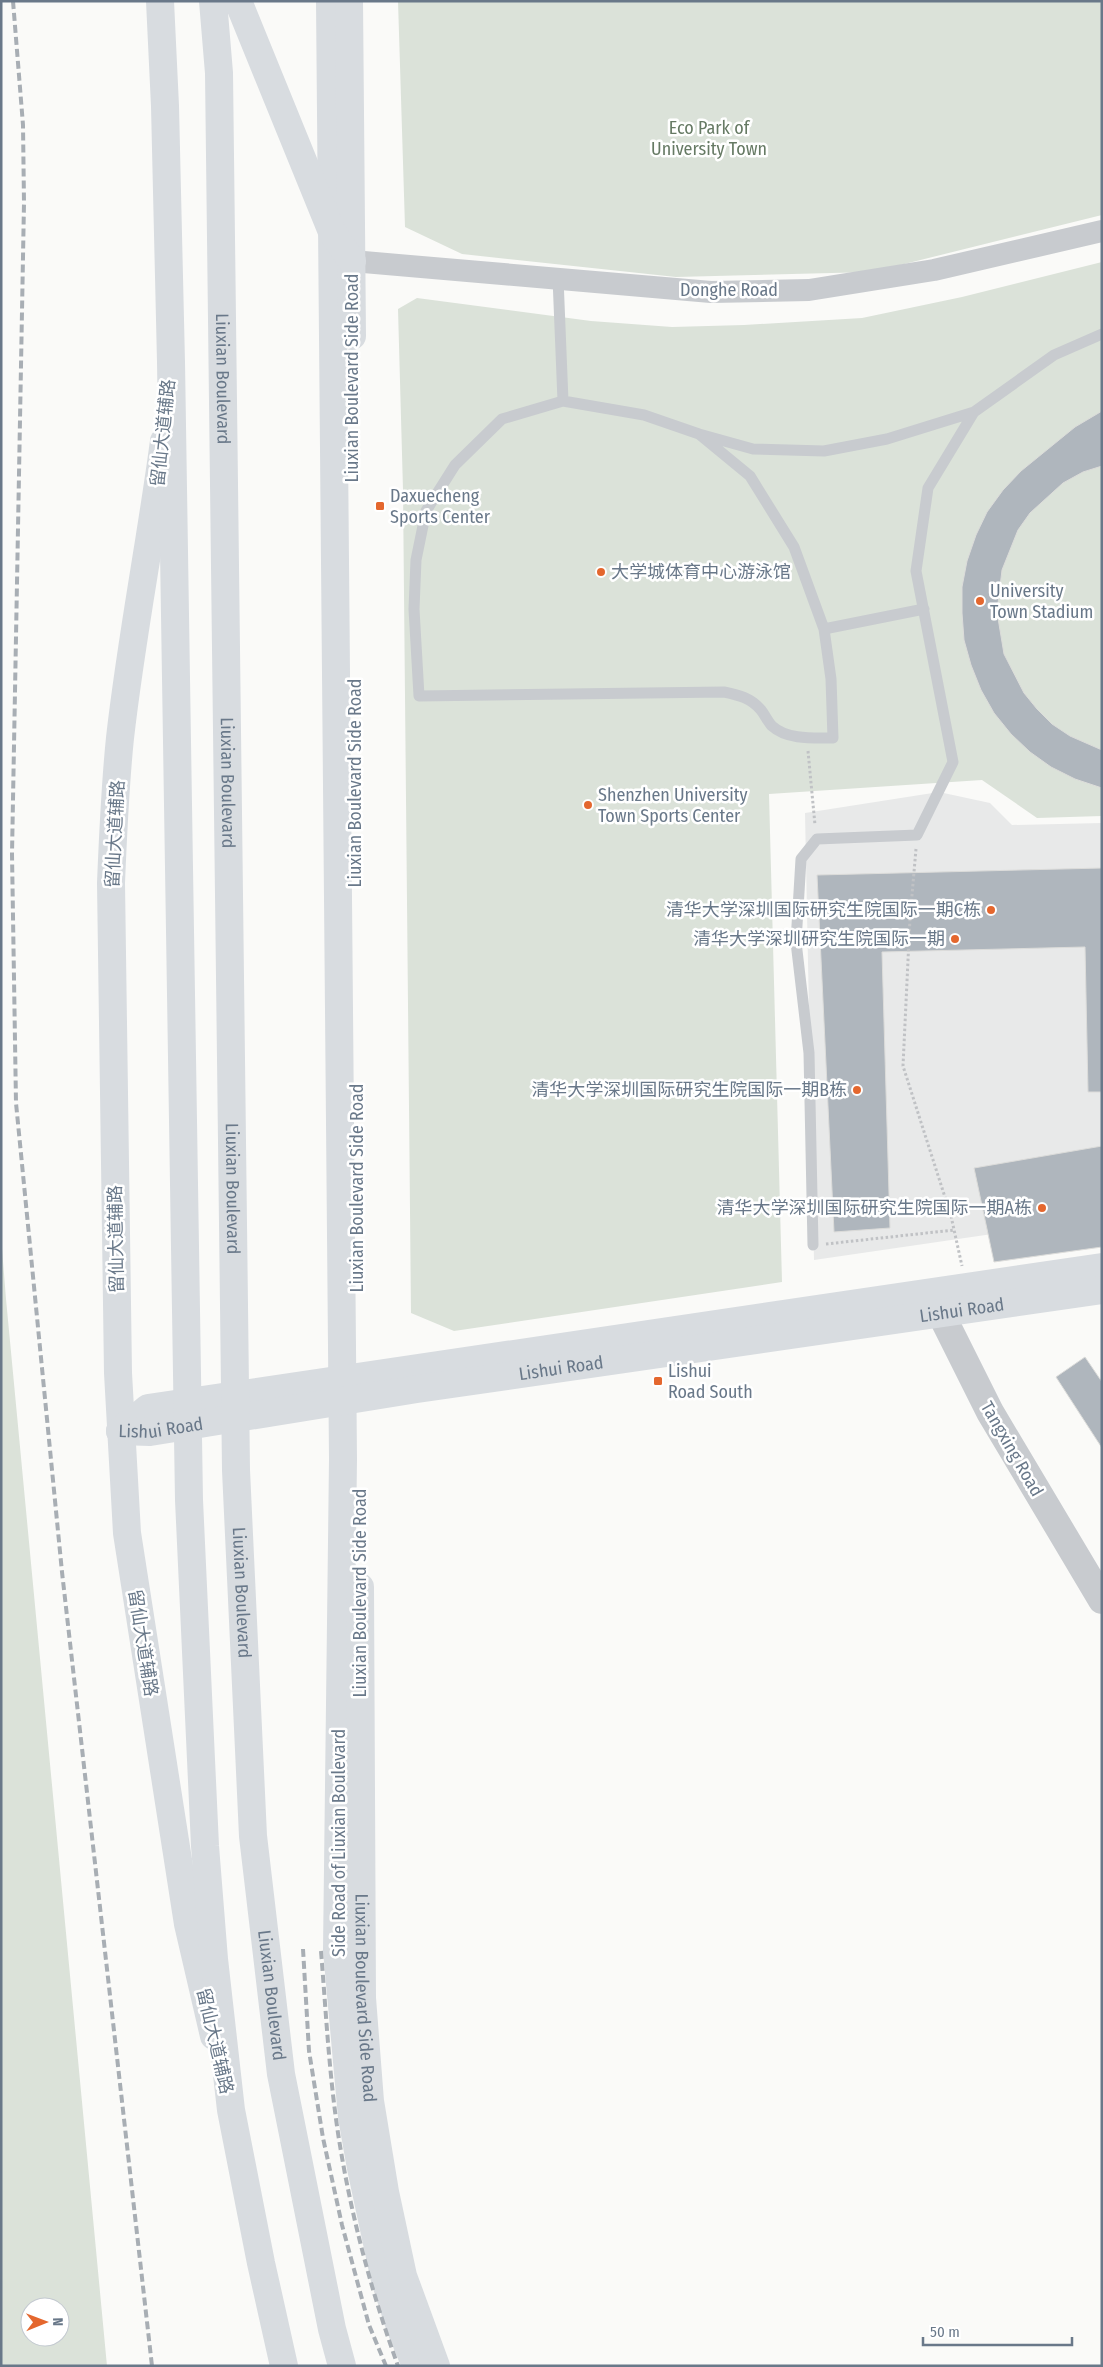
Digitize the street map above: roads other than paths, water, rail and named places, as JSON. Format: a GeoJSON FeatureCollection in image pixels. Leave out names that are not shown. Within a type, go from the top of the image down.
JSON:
{"type":"FeatureCollection","features":[{"type":"Feature","properties":{"kind":"main road"},"geometry":{"type":"LineString","coordinates":[[160,1],[165,106],[171,362],[189,1500],[205,1846],[214,1959],[231,2110],[260,2263],[284,2366]]}},
{"type":"Feature","properties":{"kind":"main road","name":"Liuxian Boulevard"},"geometry":{"type":"LineString","coordinates":[[213,1],[219,93],[236,1470],[253,1836],[281,2074],[332,2329],[342,2366]]}},
{"type":"Feature","properties":{"kind":"main road"},"geometry":{"type":"LineString","coordinates":[[238,1],[332,232],[352,261]]}},
{"type":"Feature","properties":{"kind":"main road","name":"Liuxian Boulevard Side Road"},"geometry":{"type":"LineString","coordinates":[[330,1],[350,1389],[359,1457],[362,1998],[370,2101],[385,2192],[404,2276],[436,2366]]}},
{"type":"Feature","properties":{"kind":"main road","name":"Liuxian Boulevard Side Road"},"geometry":{"type":"LineString","coordinates":[[349,1],[352,261],[350,1389]]}},
{"type":"Feature","properties":{"kind":"main road","name":"留仙大道辅路"},"geometry":{"type":"LineString","coordinates":[[171,362],[159,481],[120,739],[114,824],[112,882],[120,1431],[123,1489],[132,1575],[188,1924],[231,2110]]}},
{"type":"Feature","properties":{"kind":"main road","name":"Lishui Road"},"geometry":{"type":"LineString","coordinates":[[935,1304],[968,1288],[1102,1267]]}},
{"type":"Feature","properties":{"kind":"main road","name":"Lishui Road"},"geometry":{"type":"LineString","coordinates":[[120,1431],[148,1408],[350,1389],[935,1304],[1102,1290]]}},
{"type":"Feature","properties":{"kind":"main road","name":"Side Road of Liuxian Boulevard"},"geometry":{"type":"LineString","coordinates":[[350,1389],[337,1950],[352,2118],[360,2168],[385,2280],[400,2327],[416,2366]]}},
{"type":"Feature","properties":{"kind":"street","name":"Donghe Road"},"geometry":{"type":"LineString","coordinates":[[352,261],[711,292],[809,290],[934,270],[1102,231]]}},
{"type":"Feature","properties":{"kind":"street","name":"Tangxing Road"},"geometry":{"type":"LineString","coordinates":[[935,1304],[990,1412],[1102,1600]]}},
{"type":"Feature","properties":{"kind":"lane"},"geometry":{"type":"LineString","coordinates":[[558,278],[563,401]]}},
{"type":"Feature","properties":{"kind":"lane"},"geometry":{"type":"LineString","coordinates":[[699,434],[750,476],[794,547],[824,629],[830,679],[832,738],[807,738],[788,734],[773,727],[760,709],[745,696],[724,692],[419,696],[415,590],[416,560],[426,511],[455,465],[502,419],[563,401],[644,415],[699,434],[753,449],[824,451],[888,439],[974,412],[1054,355],[1102,334]]}},
{"type":"Feature","properties":{"kind":"lane"},"geometry":{"type":"LineString","coordinates":[[813,1245],[809,1053],[796,942],[801,859],[816,839],[917,836],[953,762],[916,571],[928,488],[974,412]]}},
{"type":"Feature","properties":{"kind":"lane"},"geometry":{"type":"LineString","coordinates":[[824,629],[924,609]]}},
{"type":"Feature","properties":{"kind":"railway"},"geometry":{"type":"LineString","coordinates":[[13,1],[23,125],[24,203],[12,854],[16,1103],[62,1572],[152,2366]]}},
{"type":"Feature","properties":{"kind":"railway"},"geometry":{"type":"LineString","coordinates":[[303,1949],[309,2051],[323,2138],[342,2225],[369,2325],[386,2366]]}},
{"type":"Feature","properties":{"kind":"railway"},"geometry":{"type":"LineString","coordinates":[[321,1951],[332,2088],[343,2163],[362,2251],[398,2366]]}},
{"type":"Feature","properties":{"kind":"place","name":"Daxuecheng Sports Center"},"geometry":{"type":"Point","coordinates":[380,506]}},
{"type":"Feature","properties":{"kind":"place","name":"大学城体育中心游泳馆"},"geometry":{"type":"Point","coordinates":[601,572]}},
{"type":"Feature","properties":{"kind":"place","name":"University Town Stadium"},"geometry":{"type":"Point","coordinates":[980,601]}},
{"type":"Feature","properties":{"kind":"place","name":"Shenzhen University Town Sports Center"},"geometry":{"type":"Point","coordinates":[588,805]}},
{"type":"Feature","properties":{"kind":"place","name":"清华大学深圳国际研究生院国际一期C栋"},"geometry":{"type":"Point","coordinates":[991,910]}},
{"type":"Feature","properties":{"kind":"place","name":"清华大学深圳研究生院国际一期"},"geometry":{"type":"Point","coordinates":[955,939]}},
{"type":"Feature","properties":{"kind":"place","name":"清华大学深圳国际研究生院国际一期B栋"},"geometry":{"type":"Point","coordinates":[857,1090]}},
{"type":"Feature","properties":{"kind":"place","name":"清华大学深圳国际研究生院国际一期A栋"},"geometry":{"type":"Point","coordinates":[1042,1208]}},
{"type":"Feature","properties":{"kind":"place","name":"Lishui Road South"},"geometry":{"type":"Point","coordinates":[658,1381]}},
{"type":"Feature","properties":{"kind":"park label","name":"Eco Park of University Town"},"geometry":{"type":"Point","coordinates":[709,138]}}]}
